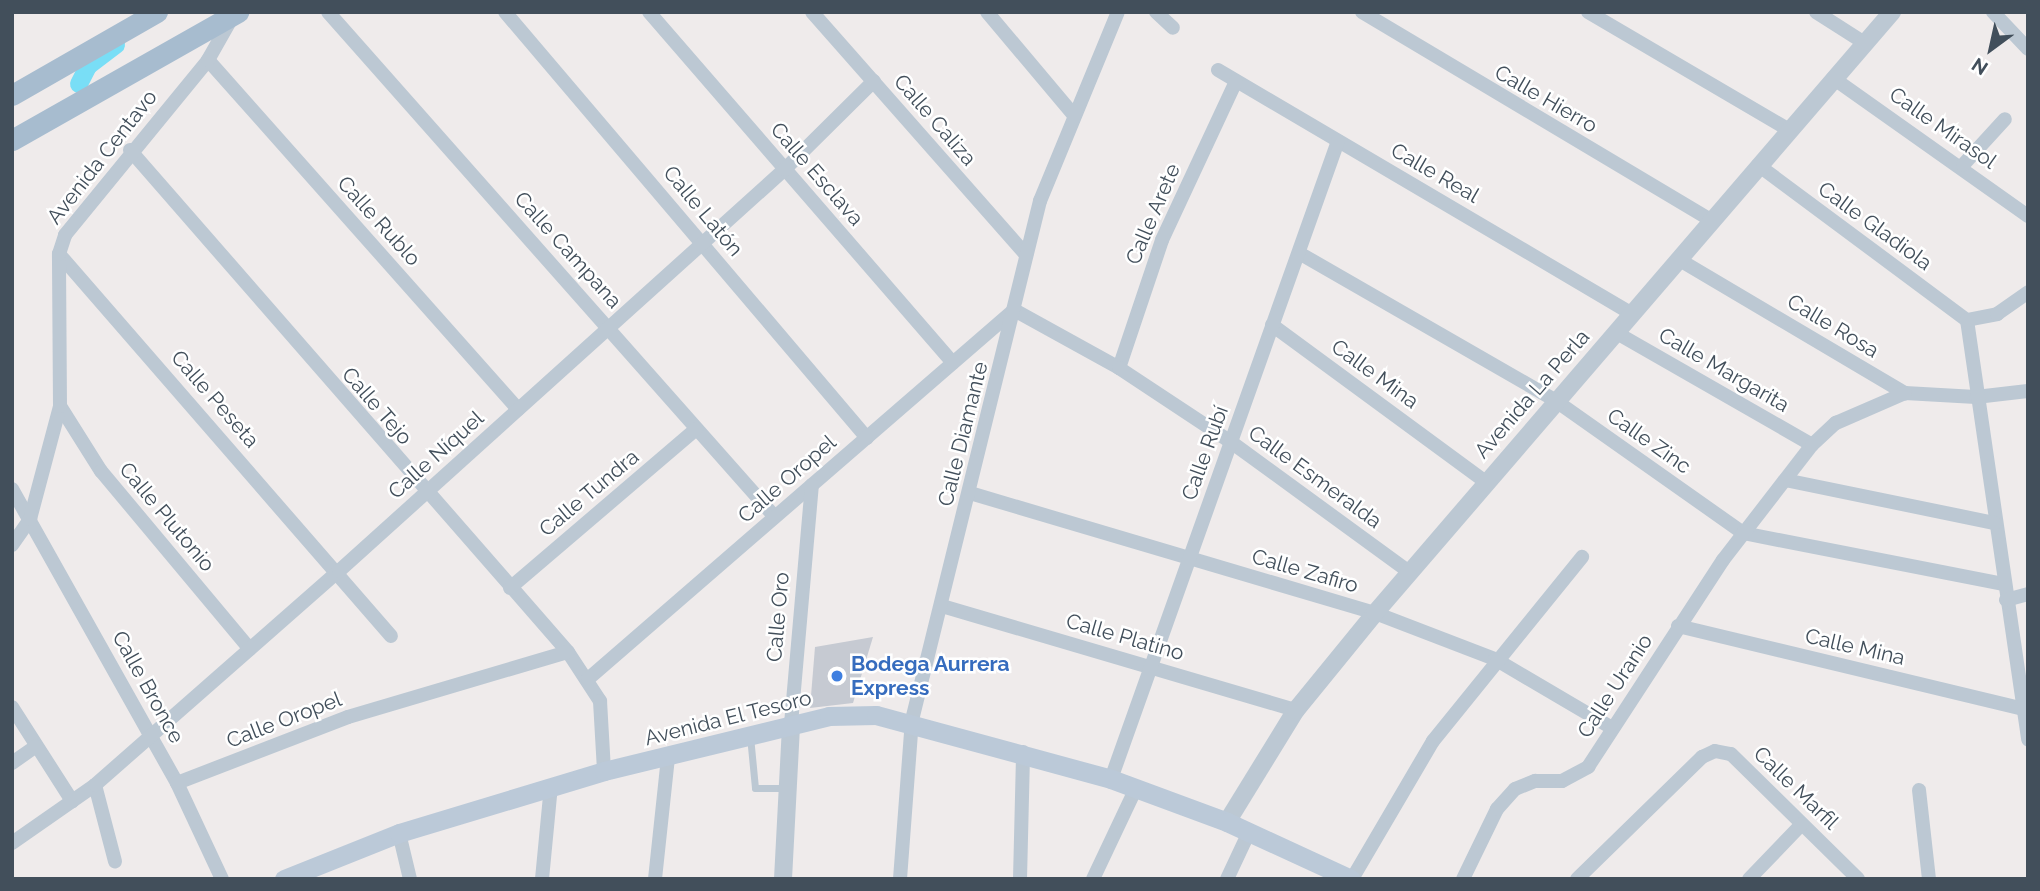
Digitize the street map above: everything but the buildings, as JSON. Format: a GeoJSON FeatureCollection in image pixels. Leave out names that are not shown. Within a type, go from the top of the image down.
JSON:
{"type":"FeatureCollection","features":[{"type":"Feature","properties":{"kind":"main road"},"geometry":{"type":"LineString","coordinates":[[12,94],[158,12]]}},
{"type":"Feature","properties":{"kind":"main road"},"geometry":{"type":"LineString","coordinates":[[12,140],[236,13]]}},
{"type":"Feature","properties":{"kind":"main road","name":"Avenida El Tesoro"},"geometry":{"type":"LineString","coordinates":[[284,879],[399,833],[551,786],[829,716],[912,720],[1111,779],[1227,822],[1352,879]]}},
{"type":"Feature","properties":{"kind":"street","name":"Calle Campana"},"geometry":{"type":"LineString","coordinates":[[328,12],[775,517]]}},
{"type":"Feature","properties":{"kind":"street","name":"Calle Latón"},"geometry":{"type":"LineString","coordinates":[[505,12],[867,438]]}},
{"type":"Feature","properties":{"kind":"street","name":"Calle Esclava"},"geometry":{"type":"LineString","coordinates":[[649,12],[953,363]]}},
{"type":"Feature","properties":{"kind":"street","name":"Calle Caliza"},"geometry":{"type":"LineString","coordinates":[[812,12],[1026,256]]}},
{"type":"Feature","properties":{"kind":"street"},"geometry":{"type":"LineString","coordinates":[[987,12],[1072,113]]}},
{"type":"Feature","properties":{"kind":"street","name":"Calle Diamante"},"geometry":{"type":"LineString","coordinates":[[900,879],[912,720],[970,493],[1026,256],[1072,113],[1118,12]]}},
{"type":"Feature","properties":{"kind":"street"},"geometry":{"type":"LineString","coordinates":[[1156,12],[1173,28]]}},
{"type":"Feature","properties":{"kind":"street","name":"Calle Hierro"},"geometry":{"type":"LineString","coordinates":[[1362,12],[1711,220]]}},
{"type":"Feature","properties":{"kind":"street"},"geometry":{"type":"LineString","coordinates":[[1588,12],[1789,130]]}},
{"type":"Feature","properties":{"kind":"street"},"geometry":{"type":"LineString","coordinates":[[1816,12],[1863,42]]}},
{"type":"Feature","properties":{"kind":"street","name":"Avenida La Perla"},"geometry":{"type":"LineString","coordinates":[[1227,822],[1296,710],[1375,613],[1863,42],[1892,12]]}},
{"type":"Feature","properties":{"kind":"street"},"geometry":{"type":"LineString","coordinates":[[1993,12],[2028,49]]}},
{"type":"Feature","properties":{"kind":"street","name":"Avenida Centavo"},"geometry":{"type":"LineString","coordinates":[[12,545],[30,519],[60,406],[59,254],[65,234],[130,150],[208,60],[236,13]]}},
{"type":"Feature","properties":{"kind":"street","name":"Calle Rublo"},"geometry":{"type":"LineString","coordinates":[[208,60],[519,409]]}},
{"type":"Feature","properties":{"kind":"street","name":"Calle Real"},"geometry":{"type":"LineString","coordinates":[[1218,70],[1631,313]]}},
{"type":"Feature","properties":{"kind":"street","name":"Calle Mirasol"},"geometry":{"type":"LineString","coordinates":[[1833,78],[1963,165],[2028,216]]}},
{"type":"Feature","properties":{"kind":"street","name":"Calle Níquel"},"geometry":{"type":"LineString","coordinates":[[12,844],[95,785],[339,572],[785,169],[874,81]]}},
{"type":"Feature","properties":{"kind":"street","name":"Calle Arete"},"geometry":{"type":"LineString","coordinates":[[1119,368],[1162,240],[1236,81]]}},
{"type":"Feature","properties":{"kind":"street"},"geometry":{"type":"LineString","coordinates":[[1963,165],[2005,119]]}},
{"type":"Feature","properties":{"kind":"street","name":"Calle Rubí"},"geometry":{"type":"LineString","coordinates":[[1111,779],[1338,141]]}},
{"type":"Feature","properties":{"kind":"street","name":"Calle Tejo"},"geometry":{"type":"LineString","coordinates":[[130,150],[425,494],[568,652],[600,701],[604,771]]}},
{"type":"Feature","properties":{"kind":"street","name":"Calle Gladiola"},"geometry":{"type":"LineString","coordinates":[[1758,165],[1967,320]]}},
{"type":"Feature","properties":{"kind":"street","name":"Calle Zinc"},"geometry":{"type":"LineString","coordinates":[[1299,253],[1556,401],[1743,533],[2004,584]]}},
{"type":"Feature","properties":{"kind":"street","name":"Calle Peseta"},"geometry":{"type":"LineString","coordinates":[[59,254],[339,572],[391,636]]}},
{"type":"Feature","properties":{"kind":"street","name":"Calle Rosa"},"geometry":{"type":"LineString","coordinates":[[1678,259],[1905,393],[1976,397],[2028,391]]}},
{"type":"Feature","properties":{"kind":"street"},"geometry":{"type":"LineString","coordinates":[[2028,292],[1997,314],[1967,320],[1976,397],[2028,740]]}},
{"type":"Feature","properties":{"kind":"street","name":"Calle Esmeralda"},"geometry":{"type":"LineString","coordinates":[[1014,310],[1119,368],[1231,442],[1409,572]]}},
{"type":"Feature","properties":{"kind":"street","name":"Calle Oropel"},"geometry":{"type":"LineString","coordinates":[[588,679],[1014,310]]}},
{"type":"Feature","properties":{"kind":"street","name":"Calle Mina"},"geometry":{"type":"LineString","coordinates":[[1272,325],[1486,482]]}},
{"type":"Feature","properties":{"kind":"street","name":"Calle Margarita"},"geometry":{"type":"LineString","coordinates":[[1615,332],[1812,445]]}},
{"type":"Feature","properties":{"kind":"street","name":"Calle Uranio"},"geometry":{"type":"LineString","coordinates":[[1463,879],[1497,809],[1515,789],[1577,776],[1743,533],[1812,445],[1836,423],[1905,393]]}},
{"type":"Feature","properties":{"kind":"street","name":"Calle Plutonio"},"geometry":{"type":"LineString","coordinates":[[60,406],[101,471],[250,649]]}},
{"type":"Feature","properties":{"kind":"street","name":"Calle Tundra"},"geometry":{"type":"LineString","coordinates":[[510,588],[696,429]]}},
{"type":"Feature","properties":{"kind":"street"},"geometry":{"type":"LineString","coordinates":[[1785,480],[1995,523]]}},
{"type":"Feature","properties":{"kind":"street","name":"Calle Oro"},"geometry":{"type":"LineString","coordinates":[[783,879],[791,724],[812,485]]}},
{"type":"Feature","properties":{"kind":"street","name":"Calle Bronce"},"geometry":{"type":"LineString","coordinates":[[12,489],[152,736],[222,879]]}},
{"type":"Feature","properties":{"kind":"street","name":"Calle Zafiro"},"geometry":{"type":"LineString","coordinates":[[970,493],[1375,613],[1495,660],[1612,728]]}},
{"type":"Feature","properties":{"kind":"street"},"geometry":{"type":"LineString","coordinates":[[1352,879],[1433,741],[1495,660],[1582,558]]}},
{"type":"Feature","properties":{"kind":"street"},"geometry":{"type":"LineString","coordinates":[[2006,600],[2028,594]]}},
{"type":"Feature","properties":{"kind":"street","name":"Calle Platino"},"geometry":{"type":"LineString","coordinates":[[942,606],[1296,710]]}},
{"type":"Feature","properties":{"kind":"street","name":"Calle Mina"},"geometry":{"type":"LineString","coordinates":[[1678,626],[2023,709]]}},
{"type":"Feature","properties":{"kind":"street","name":"Calle Oropel"},"geometry":{"type":"LineString","coordinates":[[177,783],[348,717],[568,652]]}},
{"type":"Feature","properties":{"kind":"street"},"geometry":{"type":"LineString","coordinates":[[12,707],[72,801]]}},
{"type":"Feature","properties":{"kind":"street"},"geometry":{"type":"LineString","coordinates":[[12,762],[36,746]]}},
{"type":"Feature","properties":{"kind":"street","name":"Calle Marfil"},"geometry":{"type":"LineString","coordinates":[[1577,879],[1702,757],[1715,751],[1731,754],[1858,879]]}},
{"type":"Feature","properties":{"kind":"street"},"geometry":{"type":"LineString","coordinates":[[1020,879],[1023,752]]}},
{"type":"Feature","properties":{"kind":"street"},"geometry":{"type":"LineString","coordinates":[[654,879],[668,758]]}},
{"type":"Feature","properties":{"kind":"street"},"geometry":{"type":"LineString","coordinates":[[95,785],[115,862]]}},
{"type":"Feature","properties":{"kind":"street"},"geometry":{"type":"LineString","coordinates":[[542,879],[551,786]]}},
{"type":"Feature","properties":{"kind":"street"},"geometry":{"type":"LineString","coordinates":[[1093,879],[1136,788]]}},
{"type":"Feature","properties":{"kind":"street"},"geometry":{"type":"LineString","coordinates":[[1919,790],[1929,879]]}},
{"type":"Feature","properties":{"kind":"street"},"geometry":{"type":"LineString","coordinates":[[1749,879],[1802,824]]}},
{"type":"Feature","properties":{"kind":"street"},"geometry":{"type":"LineString","coordinates":[[1227,879],[1249,832]]}},
{"type":"Feature","properties":{"kind":"street"},"geometry":{"type":"LineString","coordinates":[[399,833],[410,879]]}},
{"type":"Feature","properties":{"kind":"lane"},"geometry":{"type":"LineString","coordinates":[[750,736],[755,788],[787,788]]}},
{"type":"Feature","properties":{"kind":"waterway"},"geometry":{"type":"LineString","coordinates":[[79,84],[88,66],[116,45]]}},
{"type":"Feature","properties":{"kind":"place","name":"Bodega Aurrera Express"},"geometry":{"type":"Point","coordinates":[837,676]}}]}
